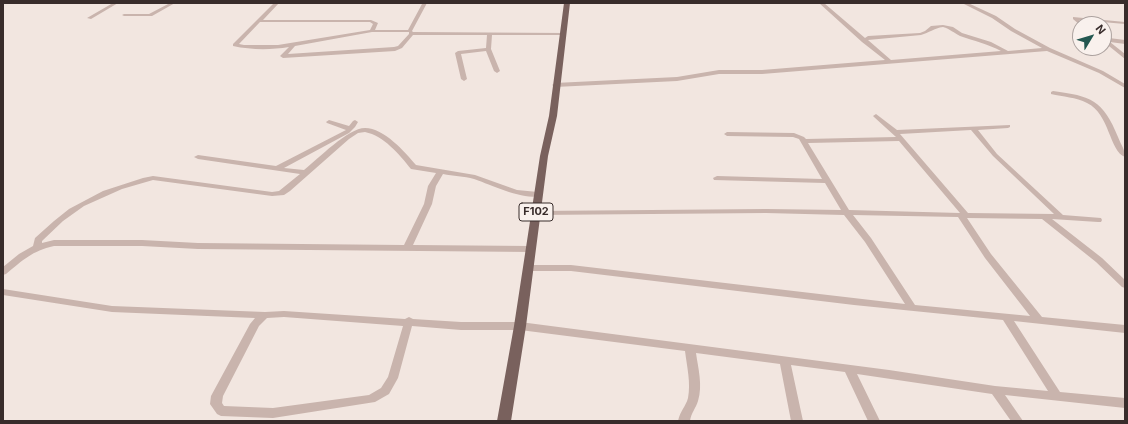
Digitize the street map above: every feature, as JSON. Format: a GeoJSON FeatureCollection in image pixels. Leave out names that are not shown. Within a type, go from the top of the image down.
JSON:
{"type":"FeatureCollection","features":[{"type":"Feature","properties":{"kind":"main road","name":"F102"},"geometry":{"type":"LineString","coordinates":[[504,421],[529,268],[538,194],[552,116],[567,3]]}},
{"type":"Feature","properties":{"kind":"street"},"geometry":{"type":"LineString","coordinates":[[89,18],[116,3]]}},
{"type":"Feature","properties":{"kind":"street"},"geometry":{"type":"LineString","coordinates":[[124,15],[150,15],[173,3]]}},
{"type":"Feature","properties":{"kind":"street"},"geometry":{"type":"LineString","coordinates":[[278,3],[236,44],[236,46],[264,47],[293,45],[372,31],[411,33],[564,34]]}},
{"type":"Feature","properties":{"kind":"street"},"geometry":{"type":"LineString","coordinates":[[406,3],[421,3]]}},
{"type":"Feature","properties":{"kind":"street"},"geometry":{"type":"LineString","coordinates":[[293,45],[283,56],[395,49],[400,47],[411,33],[425,3]]}},
{"type":"Feature","properties":{"kind":"street"},"geometry":{"type":"LineString","coordinates":[[821,3],[890,62]]}},
{"type":"Feature","properties":{"kind":"street"},"geometry":{"type":"LineString","coordinates":[[964,3],[994,17],[1013,30],[1048,49],[1101,72],[1125,86]]}},
{"type":"Feature","properties":{"kind":"street"},"geometry":{"type":"LineString","coordinates":[[260,21],[372,21],[376,23],[372,31]]}},
{"type":"Feature","properties":{"kind":"street"},"geometry":{"type":"LineString","coordinates":[[1112,21],[1125,22]]}},
{"type":"Feature","properties":{"kind":"street"},"geometry":{"type":"LineString","coordinates":[[864,41],[868,38],[923,34],[933,27],[943,26],[951,28],[960,34],[989,43],[1009,53]]}},
{"type":"Feature","properties":{"kind":"street"},"geometry":{"type":"LineString","coordinates":[[490,34],[488,49],[497,71]]}},
{"type":"Feature","properties":{"kind":"street"},"geometry":{"type":"LineString","coordinates":[[1112,41],[1125,42]]}},
{"type":"Feature","properties":{"kind":"street"},"geometry":{"type":"LineString","coordinates":[[1112,46],[1125,57]]}},
{"type":"Feature","properties":{"kind":"street"},"geometry":{"type":"LineString","coordinates":[[464,79],[458,53],[488,49]]}},
{"type":"Feature","properties":{"kind":"street"},"geometry":{"type":"LineString","coordinates":[[555,85],[677,79],[713,73],[762,72],[1048,49]]}},
{"type":"Feature","properties":{"kind":"street"},"geometry":{"type":"LineString","coordinates":[[1053,93],[1082,97],[1092,101],[1104,112],[1116,144],[1125,156]]}},
{"type":"Feature","properties":{"kind":"street"},"geometry":{"type":"LineString","coordinates":[[876,116],[895,132],[964,216],[988,256],[1039,320]]}},
{"type":"Feature","properties":{"kind":"street"},"geometry":{"type":"LineString","coordinates":[[329,122],[350,129]]}},
{"type":"Feature","properties":{"kind":"street"},"geometry":{"type":"LineString","coordinates":[[278,168],[350,129],[355,122]]}},
{"type":"Feature","properties":{"kind":"street"},"geometry":{"type":"LineString","coordinates":[[895,132],[1008,126]]}},
{"type":"Feature","properties":{"kind":"street"},"geometry":{"type":"LineString","coordinates":[[973,128],[995,155],[1061,217]]}},
{"type":"Feature","properties":{"kind":"street"},"geometry":{"type":"LineString","coordinates":[[38,247],[38,240],[64,216],[94,198],[140,180],[153,178],[272,194],[280,193],[307,173],[347,138],[356,132],[366,130],[382,136],[403,154],[414,167],[475,177],[516,192],[538,194]]}},
{"type":"Feature","properties":{"kind":"street"},"geometry":{"type":"LineString","coordinates":[[727,134],[794,135],[802,138],[846,212],[868,240],[912,307]]}},
{"type":"Feature","properties":{"kind":"street"},"geometry":{"type":"LineString","coordinates":[[805,141],[901,139]]}},
{"type":"Feature","properties":{"kind":"street"},"geometry":{"type":"LineString","coordinates":[[1116,144],[1125,145]]}},
{"type":"Feature","properties":{"kind":"street"},"geometry":{"type":"LineString","coordinates":[[198,158],[307,173]]}},
{"type":"Feature","properties":{"kind":"street"},"geometry":{"type":"LineString","coordinates":[[407,248],[428,204],[432,186],[440,172]]}},
{"type":"Feature","properties":{"kind":"street"},"geometry":{"type":"LineString","coordinates":[[717,178],[828,181]]}},
{"type":"Feature","properties":{"kind":"street"},"geometry":{"type":"LineString","coordinates":[[536,213],[766,210],[1045,218],[1061,217],[1098,220]]}},
{"type":"Feature","properties":{"kind":"street"},"geometry":{"type":"LineString","coordinates":[[1045,218],[1098,260],[1125,285]]}},
{"type":"Feature","properties":{"kind":"street"},"geometry":{"type":"LineString","coordinates":[[3,272],[22,256],[38,247],[54,243],[142,242],[198,246],[531,249]]}},
{"type":"Feature","properties":{"kind":"street"},"geometry":{"type":"LineString","coordinates":[[529,268],[571,268],[912,307],[1125,329]]}},
{"type":"Feature","properties":{"kind":"street"},"geometry":{"type":"LineString","coordinates":[[3,292],[112,309],[265,315],[291,314],[409,321],[461,326],[520,326],[849,369],[995,390],[1125,402]]}},
{"type":"Feature","properties":{"kind":"street"},"geometry":{"type":"LineString","coordinates":[[265,315],[255,324],[217,396],[216,404],[221,411],[273,413],[371,399],[386,391],[393,378],[409,321]]}},
{"type":"Feature","properties":{"kind":"street"},"geometry":{"type":"LineString","coordinates":[[1006,317],[1057,396]]}},
{"type":"Feature","properties":{"kind":"street"},"geometry":{"type":"LineString","coordinates":[[684,421],[684,412],[693,400],[694,392],[690,348]]}},
{"type":"Feature","properties":{"kind":"street"},"geometry":{"type":"LineString","coordinates":[[785,361],[797,421]]}},
{"type":"Feature","properties":{"kind":"street"},"geometry":{"type":"LineString","coordinates":[[849,369],[874,421]]}},
{"type":"Feature","properties":{"kind":"street"},"geometry":{"type":"LineString","coordinates":[[995,390],[1017,421]]}}]}
